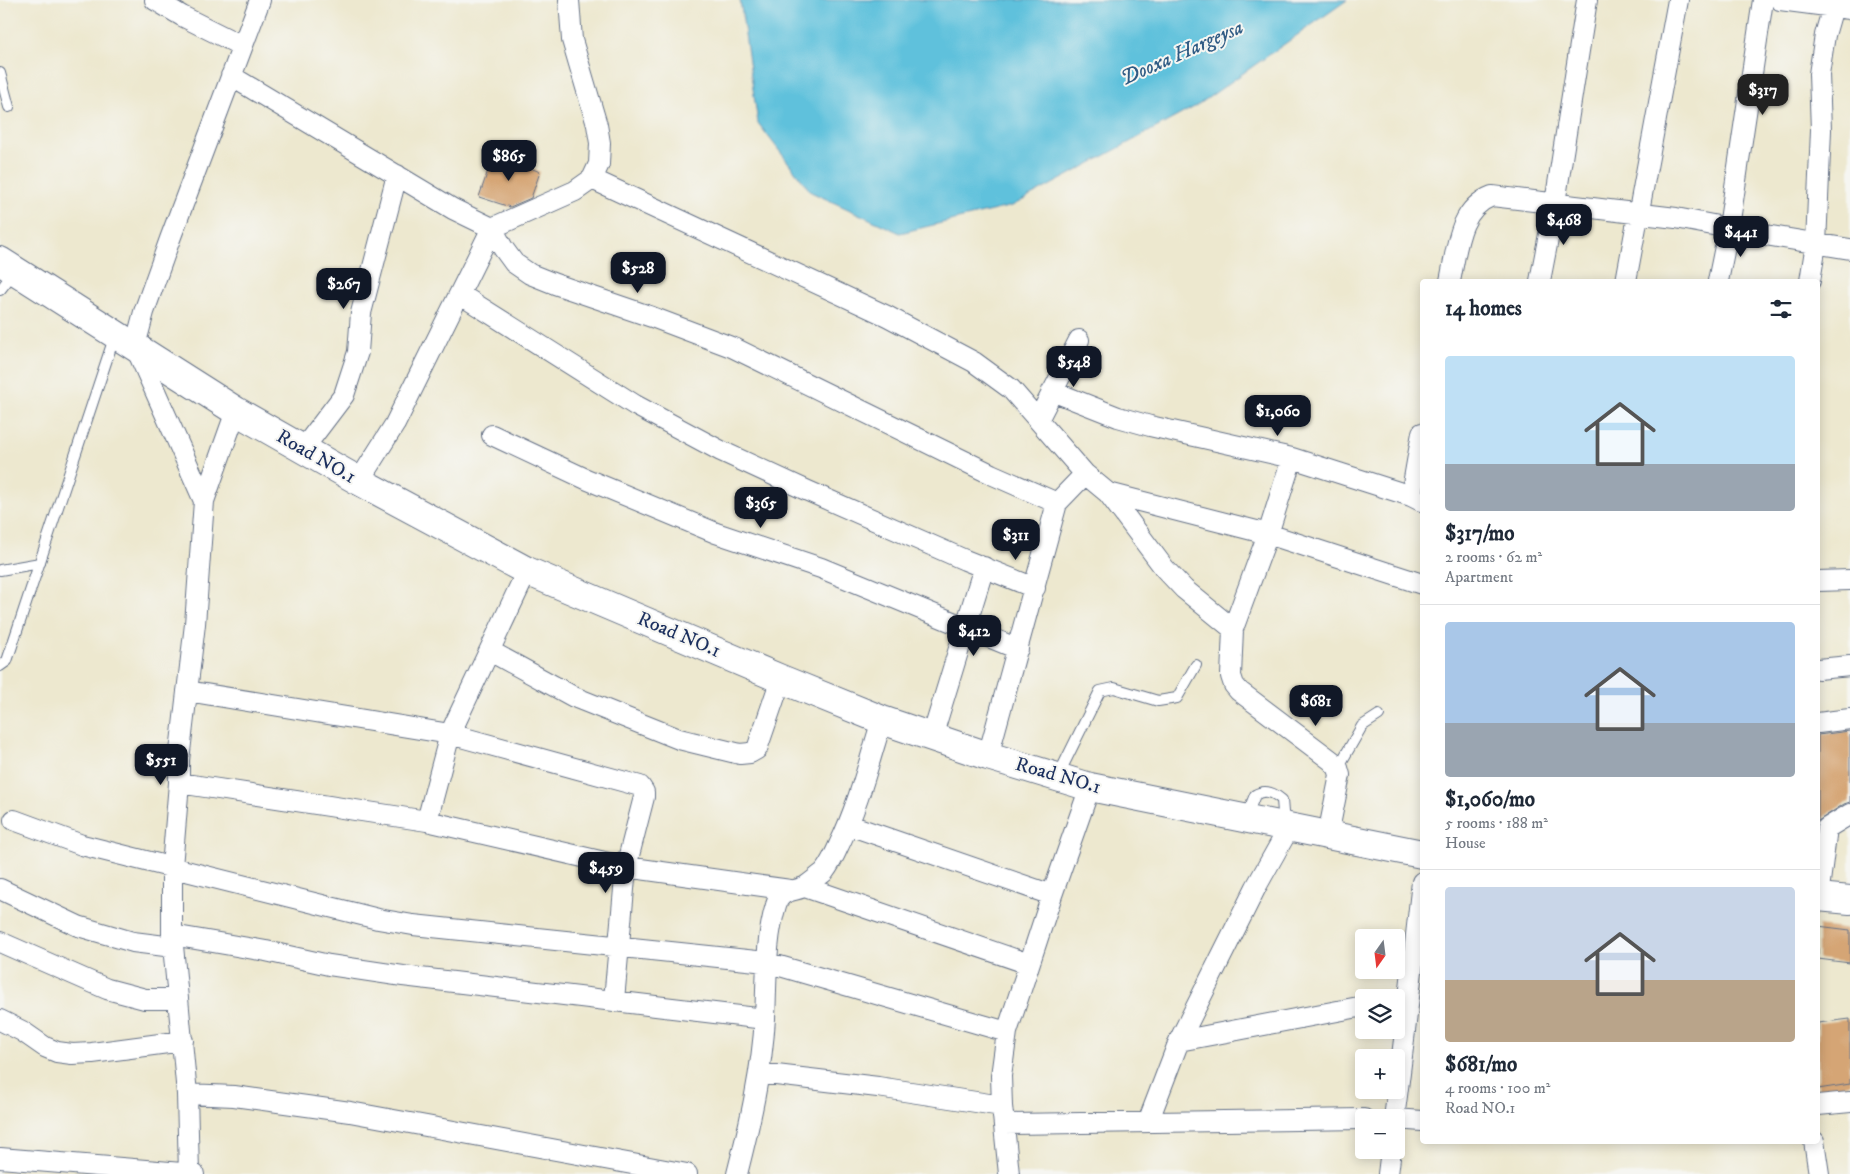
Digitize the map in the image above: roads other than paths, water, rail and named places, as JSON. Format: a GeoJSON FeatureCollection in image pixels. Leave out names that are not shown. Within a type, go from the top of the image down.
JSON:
{"type":"FeatureCollection","features":[{"type":"Feature","properties":{"kind":"highway","name":"Road NO.1"},"geometry":{"type":"LineString","coordinates":[[5,274],[125,340],[236,411],[302,449],[527,571],[781,679],[882,720],[988,756],[1090,787],[1420,854]]}},
{"type":"Feature","properties":{"kind":"highway"},"geometry":{"type":"LineString","coordinates":[[1820,897],[1850,900]]}},
{"type":"Feature","properties":{"kind":"street"},"geometry":{"type":"LineString","coordinates":[[155,0],[182,16],[242,46]]}},
{"type":"Feature","properties":{"kind":"street"},"geometry":{"type":"LineString","coordinates":[[204,501],[125,340],[147,302],[260,0]]}},
{"type":"Feature","properties":{"kind":"street"},"geometry":{"type":"LineString","coordinates":[[359,481],[395,424],[461,295],[492,228],[575,191],[592,179],[600,164],[600,143],[597,125],[572,40],[569,0]]}},
{"type":"Feature","properties":{"kind":"street"},"geometry":{"type":"LineString","coordinates":[[1540,279],[1587,0]]}},
{"type":"Feature","properties":{"kind":"street"},"geometry":{"type":"LineString","coordinates":[[1626,279],[1678,0]]}},
{"type":"Feature","properties":{"kind":"street"},"geometry":{"type":"LineString","coordinates":[[1718,279],[1729,227],[1763,0]]}},
{"type":"Feature","properties":{"kind":"street"},"geometry":{"type":"LineString","coordinates":[[1780,0],[1842,8],[1825,34],[1819,74],[1821,130],[1816,244],[1810,279]]}},
{"type":"Feature","properties":{"kind":"street"},"geometry":{"type":"LineString","coordinates":[[231,76],[453,210],[492,228],[514,263],[530,274],[734,348],[991,474],[1057,502]]}},
{"type":"Feature","properties":{"kind":"street"},"geometry":{"type":"LineString","coordinates":[[302,449],[344,395],[358,352],[361,313],[397,175]]}},
{"type":"Feature","properties":{"kind":"street"},"geometry":{"type":"LineString","coordinates":[[592,179],[887,316],[974,362],[1011,389],[1085,474],[1108,493],[1165,569],[1184,589],[1233,629]]}},
{"type":"Feature","properties":{"kind":"street"},"geometry":{"type":"LineString","coordinates":[[1450,279],[1464,220],[1483,199],[1492,196],[1639,213],[1850,249]]}},
{"type":"Feature","properties":{"kind":"street"},"geometry":{"type":"LineString","coordinates":[[461,295],[635,405],[721,451],[816,495],[1035,588]]}},
{"type":"Feature","properties":{"kind":"street"},"geometry":{"type":"LineString","coordinates":[[1038,420],[1079,340]]}},
{"type":"Feature","properties":{"kind":"street"},"geometry":{"type":"LineString","coordinates":[[1052,391],[1118,417],[1292,458],[1417,499],[1420,459]]}},
{"type":"Feature","properties":{"kind":"street"},"geometry":{"type":"LineString","coordinates":[[0,1158],[191,1174],[183,1041],[173,941],[172,866],[179,783],[179,760],[195,624],[204,501],[236,411]]}},
{"type":"Feature","properties":{"kind":"street"},"geometry":{"type":"LineString","coordinates":[[492,435],[586,479],[716,533],[822,568],[1018,649]]}},
{"type":"Feature","properties":{"kind":"street"},"geometry":{"type":"LineString","coordinates":[[1292,458],[1268,534],[1233,629],[1231,676],[1239,692],[1332,761],[1338,768],[1340,775],[1328,835]]}},
{"type":"Feature","properties":{"kind":"street"},"geometry":{"type":"LineString","coordinates":[[988,756],[1057,502],[1085,474]]}},
{"type":"Feature","properties":{"kind":"street"},"geometry":{"type":"LineString","coordinates":[[1108,493],[1268,534],[1420,583]]}},
{"type":"Feature","properties":{"kind":"street"},"geometry":{"type":"LineString","coordinates":[[932,737],[984,567]]}},
{"type":"Feature","properties":{"kind":"street"},"geometry":{"type":"LineString","coordinates":[[427,821],[450,734],[527,571]]}},
{"type":"Feature","properties":{"kind":"street"},"geometry":{"type":"LineString","coordinates":[[1820,581],[1850,580]]}},
{"type":"Feature","properties":{"kind":"street"},"geometry":{"type":"LineString","coordinates":[[490,651],[574,697],[679,739],[740,754],[750,753],[757,749],[781,679]]}},
{"type":"Feature","properties":{"kind":"street"},"geometry":{"type":"LineString","coordinates":[[1820,669],[1850,666]]}},
{"type":"Feature","properties":{"kind":"street"},"geometry":{"type":"LineString","coordinates":[[187,691],[450,734],[640,786],[644,792],[644,797],[626,867],[614,1000]]}},
{"type":"Feature","properties":{"kind":"street"},"geometry":{"type":"LineString","coordinates":[[1820,723],[1850,719]]}},
{"type":"Feature","properties":{"kind":"street"},"geometry":{"type":"LineString","coordinates":[[736,1174],[747,1135],[758,1073],[765,1019],[766,962],[776,904],[783,895],[824,872],[833,857],[849,825],[882,720]]}},
{"type":"Feature","properties":{"kind":"street"},"geometry":{"type":"LineString","coordinates":[[179,783],[427,821],[626,867],[797,888],[1029,964]]}},
{"type":"Feature","properties":{"kind":"street"},"geometry":{"type":"LineString","coordinates":[[1009,1174],[1001,1076],[1007,1032],[1090,787]]}},
{"type":"Feature","properties":{"kind":"street"},"geometry":{"type":"LineString","coordinates":[[1820,882],[1827,828],[1850,814]]}},
{"type":"Feature","properties":{"kind":"street"},"geometry":{"type":"LineString","coordinates":[[14,820],[82,845],[378,919],[766,962],[1007,1032]]}},
{"type":"Feature","properties":{"kind":"street"},"geometry":{"type":"LineString","coordinates":[[849,825],[1052,895]]}},
{"type":"Feature","properties":{"kind":"street"},"geometry":{"type":"LineString","coordinates":[[1148,1122],[1179,1041],[1286,827]]}},
{"type":"Feature","properties":{"kind":"street"},"geometry":{"type":"LineString","coordinates":[[0,889],[78,926],[133,942],[173,941],[266,951],[329,965],[394,975],[765,1019]]}},
{"type":"Feature","properties":{"kind":"street"},"geometry":{"type":"LineString","coordinates":[[1404,989],[1420,894]]}},
{"type":"Feature","properties":{"kind":"street"},"geometry":{"type":"LineString","coordinates":[[0,942],[107,989],[146,999],[178,999]]}},
{"type":"Feature","properties":{"kind":"street"},"geometry":{"type":"LineString","coordinates":[[1179,1041],[1355,1008]]}},
{"type":"Feature","properties":{"kind":"street"},"geometry":{"type":"LineString","coordinates":[[1397,1109],[1414,1034],[1405,1008]]}},
{"type":"Feature","properties":{"kind":"street"},"geometry":{"type":"LineString","coordinates":[[0,1020],[22,1031],[45,1047],[57,1052],[72,1054],[183,1041]]}},
{"type":"Feature","properties":{"kind":"street"},"geometry":{"type":"LineString","coordinates":[[758,1073],[878,1087],[1003,1115],[1148,1122],[1355,1119]]}},
{"type":"Feature","properties":{"kind":"street"},"geometry":{"type":"LineString","coordinates":[[187,1094],[234,1096],[350,1112],[687,1174]]}},
{"type":"Feature","properties":{"kind":"street"},"geometry":{"type":"LineString","coordinates":[[1820,1105],[1850,1102]]}},
{"type":"Feature","properties":{"kind":"street"},"geometry":{"type":"LineString","coordinates":[[1405,1119],[1420,1121]]}},
{"type":"Feature","properties":{"kind":"street"},"geometry":{"type":"LineString","coordinates":[[1814,1144],[1819,1174]]}},
{"type":"Feature","properties":{"kind":"street"},"geometry":{"type":"LineString","coordinates":[[1388,1174],[1390,1159]]}},
{"type":"Feature","properties":{"kind":"lane"},"geometry":{"type":"LineString","coordinates":[[0,73],[9,107]]}},
{"type":"Feature","properties":{"kind":"lane"},"geometry":{"type":"LineString","coordinates":[[0,666],[7,660],[40,563],[125,340]]}},
{"type":"Feature","properties":{"kind":"lane"},"geometry":{"type":"LineString","coordinates":[[0,570],[40,563]]}},
{"type":"Feature","properties":{"kind":"lane"},"geometry":{"type":"LineString","coordinates":[[1058,777],[1100,691],[1114,688],[1158,701],[1177,698],[1196,666]]}},
{"type":"Feature","properties":{"kind":"lane"},"geometry":{"type":"LineString","coordinates":[[1338,768],[1362,726],[1378,715]]}},
{"type":"Feature","properties":{"kind":"water","name":"Dooxa Hargeysa"},"geometry":{"type":"Polygon","coordinates":[[[740,0],[1347,0],[1198,105],[1012,206],[900,233],[811,192],[758,123],[740,0]]]}}]}
